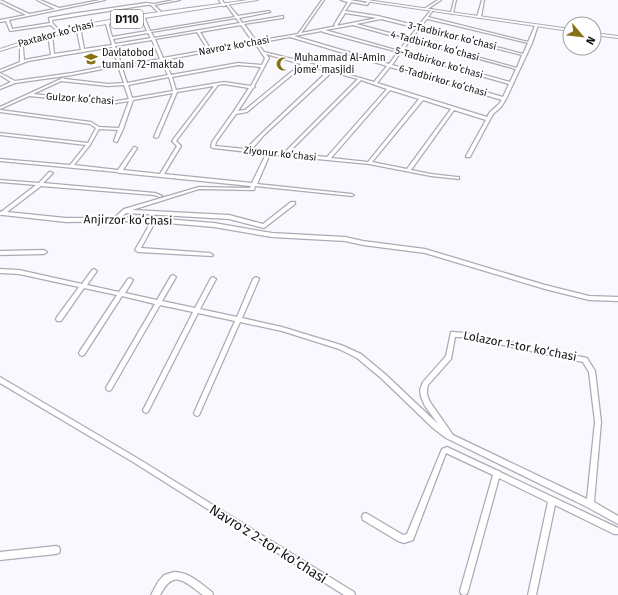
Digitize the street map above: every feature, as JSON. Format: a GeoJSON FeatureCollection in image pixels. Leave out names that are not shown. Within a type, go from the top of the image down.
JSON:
{"type":"FeatureCollection","features":[{"type":"Feature","properties":{"kind":"main road","name":"Paxtakor koʻchasi"},"geometry":{"type":"LineString","coordinates":[[0,50],[50,34],[78,27],[142,16],[256,0]]}},
{"type":"Feature","properties":{"kind":"main road"},"geometry":{"type":"LineString","coordinates":[[359,0],[562,29]]}},
{"type":"Feature","properties":{"kind":"main road"},"geometry":{"type":"LineString","coordinates":[[602,35],[618,37]]}},
{"type":"Feature","properties":{"kind":"street"},"geometry":{"type":"LineString","coordinates":[[38,0],[58,9]]}},
{"type":"Feature","properties":{"kind":"street"},"geometry":{"type":"LineString","coordinates":[[79,0],[87,4]]}},
{"type":"Feature","properties":{"kind":"street"},"geometry":{"type":"LineString","coordinates":[[0,21],[104,0]]}},
{"type":"Feature","properties":{"kind":"street"},"geometry":{"type":"LineString","coordinates":[[59,32],[52,24],[50,19],[179,0]]}},
{"type":"Feature","properties":{"kind":"street"},"geometry":{"type":"LineString","coordinates":[[220,0],[226,4],[237,17],[264,53],[360,79],[488,119]]}},
{"type":"Feature","properties":{"kind":"street"},"geometry":{"type":"LineString","coordinates":[[299,34],[323,0]]}},
{"type":"Feature","properties":{"kind":"street"},"geometry":{"type":"LineString","coordinates":[[342,0],[368,2]]}},
{"type":"Feature","properties":{"kind":"street"},"geometry":{"type":"LineString","coordinates":[[425,9],[440,0]]}},
{"type":"Feature","properties":{"kind":"street"},"geometry":{"type":"LineString","coordinates":[[452,13],[455,0]]}},
{"type":"Feature","properties":{"kind":"street"},"geometry":{"type":"LineString","coordinates":[[479,17],[483,0]]}},
{"type":"Feature","properties":{"kind":"street"},"geometry":{"type":"LineString","coordinates":[[0,1],[29,15]]}},
{"type":"Feature","properties":{"kind":"street"},"geometry":{"type":"LineString","coordinates":[[336,25],[350,1]]}},
{"type":"Feature","properties":{"kind":"street"},"geometry":{"type":"LineString","coordinates":[[153,4],[152,5],[161,14]]}},
{"type":"Feature","properties":{"kind":"street"},"geometry":{"type":"LineString","coordinates":[[375,84],[428,18],[432,10]]}},
{"type":"Feature","properties":{"kind":"street"},"geometry":{"type":"LineString","coordinates":[[111,38],[268,12]]}},
{"type":"Feature","properties":{"kind":"street","name":"3-Tadbirkor koʻchasi"},"geometry":{"type":"LineString","coordinates":[[344,12],[380,18],[524,55]]}},
{"type":"Feature","properties":{"kind":"street"},"geometry":{"type":"LineString","coordinates":[[142,16],[170,76],[175,92],[156,137]]}},
{"type":"Feature","properties":{"kind":"street"},"geometry":{"type":"LineString","coordinates":[[0,71],[22,62],[53,56],[282,18]]}},
{"type":"Feature","properties":{"kind":"street","name":"Navro'z ko'chasi"},"geometry":{"type":"LineString","coordinates":[[72,74],[256,43],[380,18]]}},
{"type":"Feature","properties":{"kind":"street"},"geometry":{"type":"LineString","coordinates":[[428,18],[530,42]]}},
{"type":"Feature","properties":{"kind":"street"},"geometry":{"type":"LineString","coordinates":[[7,20],[11,30],[52,24]]}},
{"type":"Feature","properties":{"kind":"street","name":"Gulzor koʻchasi"},"geometry":{"type":"LineString","coordinates":[[106,22],[131,100],[116,141]]}},
{"type":"Feature","properties":{"kind":"street","name":"4-Tadbirkor koʻchasi"},"geometry":{"type":"LineString","coordinates":[[352,24],[518,68]]}},
{"type":"Feature","properties":{"kind":"street"},"geometry":{"type":"LineString","coordinates":[[468,156],[490,113],[500,106],[504,99],[537,26]]}},
{"type":"Feature","properties":{"kind":"street"},"geometry":{"type":"LineString","coordinates":[[78,27],[83,51]]}},
{"type":"Feature","properties":{"kind":"street","name":"5-Tadbirkor koʻchasi"},"geometry":{"type":"LineString","coordinates":[[322,30],[511,83]]}},
{"type":"Feature","properties":{"kind":"street"},"geometry":{"type":"LineString","coordinates":[[198,31],[210,51]]}},
{"type":"Feature","properties":{"kind":"street"},"geometry":{"type":"LineString","coordinates":[[50,34],[53,56]]}},
{"type":"Feature","properties":{"kind":"street","name":"6-Tadbirkor koʻchasi"},"geometry":{"type":"LineString","coordinates":[[290,36],[504,99]]}},
{"type":"Feature","properties":{"kind":"street"},"geometry":{"type":"LineString","coordinates":[[21,48],[22,62]]}},
{"type":"Feature","properties":{"kind":"street","name":"Ziyonur koʻchasi"},"geometry":{"type":"LineString","coordinates":[[264,53],[267,56],[264,66],[253,87],[214,142],[213,147],[369,163],[456,178]]}},
{"type":"Feature","properties":{"kind":"street"},"geometry":{"type":"LineString","coordinates":[[236,113],[246,111],[304,63]]}},
{"type":"Feature","properties":{"kind":"street","name":"Gulzor koʻchasi"},"geometry":{"type":"LineString","coordinates":[[61,80],[108,85],[126,84],[238,64],[264,66]]}},
{"type":"Feature","properties":{"kind":"street"},"geometry":{"type":"LineString","coordinates":[[247,151],[263,134],[332,71]]}},
{"type":"Feature","properties":{"kind":"street"},"geometry":{"type":"LineString","coordinates":[[0,74],[14,82]]}},
{"type":"Feature","properties":{"kind":"street"},"geometry":{"type":"LineString","coordinates":[[0,88],[14,82],[72,74]]}},
{"type":"Feature","properties":{"kind":"street","name":"Gulzor koʻchasi"},"geometry":{"type":"LineString","coordinates":[[0,108],[72,74]]}},
{"type":"Feature","properties":{"kind":"street"},"geometry":{"type":"LineString","coordinates":[[284,155],[360,79]]}},
{"type":"Feature","properties":{"kind":"street"},"geometry":{"type":"LineString","coordinates":[[161,175],[179,146],[174,141],[217,84]]}},
{"type":"Feature","properties":{"kind":"street","name":"Gulzor koʻchasi"},"geometry":{"type":"LineString","coordinates":[[28,95],[102,103],[131,100],[217,84],[253,87]]}},
{"type":"Feature","properties":{"kind":"street"},"geometry":{"type":"LineString","coordinates":[[328,159],[390,88]]}},
{"type":"Feature","properties":{"kind":"street"},"geometry":{"type":"LineString","coordinates":[[369,163],[422,98]]}},
{"type":"Feature","properties":{"kind":"street"},"geometry":{"type":"LineString","coordinates":[[409,170],[453,108]]}},
{"type":"Feature","properties":{"kind":"street","name":"Gulzor koʻchasi"},"geometry":{"type":"LineString","coordinates":[[0,111],[91,123],[98,128],[121,128]]}},
{"type":"Feature","properties":{"kind":"street"},"geometry":{"type":"LineString","coordinates":[[71,166],[98,128]]}},
{"type":"Feature","properties":{"kind":"street"},"geometry":{"type":"LineString","coordinates":[[0,134],[88,144]]}},
{"type":"Feature","properties":{"kind":"street"},"geometry":{"type":"LineString","coordinates":[[119,172],[135,148]]}},
{"type":"Feature","properties":{"kind":"street"},"geometry":{"type":"LineString","coordinates":[[116,218],[124,211],[199,188],[252,189],[268,153]]}},
{"type":"Feature","properties":{"kind":"street"},"geometry":{"type":"LineString","coordinates":[[0,160],[255,184],[352,195]]}},
{"type":"Feature","properties":{"kind":"street","name":"Anjirzor koʻchasi"},"geometry":{"type":"LineString","coordinates":[[1,214],[39,185],[51,173]]}},
{"type":"Feature","properties":{"kind":"street"},"geometry":{"type":"LineString","coordinates":[[0,181],[155,194],[160,196]]}},
{"type":"Feature","properties":{"kind":"street"},"geometry":{"type":"LineString","coordinates":[[124,211],[229,217],[264,226],[293,202]]}},
{"type":"Feature","properties":{"kind":"street","name":"Anjirzor koʻchasi"},"geometry":{"type":"LineString","coordinates":[[1,214],[66,220],[116,218],[214,225],[254,233],[345,239],[363,243],[425,250],[545,288],[589,298],[618,299]]}},
{"type":"Feature","properties":{"kind":"street"},"geometry":{"type":"LineString","coordinates":[[154,220],[138,250],[210,256]]}},
{"type":"Feature","properties":{"kind":"street"},"geometry":{"type":"LineString","coordinates":[[0,253],[44,252]]}},
{"type":"Feature","properties":{"kind":"street"},"geometry":{"type":"LineString","coordinates":[[0,270],[19,272],[297,333],[341,346],[353,353],[383,376],[436,426],[451,438],[590,504],[618,520]]}},
{"type":"Feature","properties":{"kind":"street"},"geometry":{"type":"LineString","coordinates":[[59,320],[94,271]]}},
{"type":"Feature","properties":{"kind":"street"},"geometry":{"type":"LineString","coordinates":[[109,388],[174,277]]}},
{"type":"Feature","properties":{"kind":"street"},"geometry":{"type":"LineString","coordinates":[[146,410],[213,279]]}},
{"type":"Feature","properties":{"kind":"street"},"geometry":{"type":"LineString","coordinates":[[197,413],[256,279]]}},
{"type":"Feature","properties":{"kind":"street"},"geometry":{"type":"LineString","coordinates":[[82,353],[130,280]]}},
{"type":"Feature","properties":{"kind":"street","name":"Lolazor 1-tor ko‘chasi"},"geometry":{"type":"LineString","coordinates":[[451,438],[431,409],[424,396],[423,388],[449,357],[453,334],[465,335],[585,360],[592,371],[598,422],[590,504]]}},
{"type":"Feature","properties":{"kind":"street"},"geometry":{"type":"LineString","coordinates":[[0,380],[135,460],[351,595]]}},
{"type":"Feature","properties":{"kind":"street"},"geometry":{"type":"LineString","coordinates":[[366,517],[401,538],[404,539],[410,537],[444,451],[447,450],[617,531]]}},
{"type":"Feature","properties":{"kind":"street"},"geometry":{"type":"LineString","coordinates":[[464,591],[497,473]]}},
{"type":"Feature","properties":{"kind":"street"},"geometry":{"type":"LineString","coordinates":[[532,595],[552,500]]}},
{"type":"Feature","properties":{"kind":"street"},"geometry":{"type":"LineString","coordinates":[[0,556],[56,550]]}},
{"type":"Feature","properties":{"kind":"street"},"geometry":{"type":"LineString","coordinates":[[155,595],[160,585],[169,576],[180,574],[209,595]]}},
{"type":"Feature","properties":{"kind":"place","name":"Davlatobod tumani 72-maktab"},"geometry":{"type":"Point","coordinates":[91,59]}},
{"type":"Feature","properties":{"kind":"place","name":"Muhammad Al-Amin jome' masjidi"},"geometry":{"type":"Point","coordinates":[283,64]}}]}
